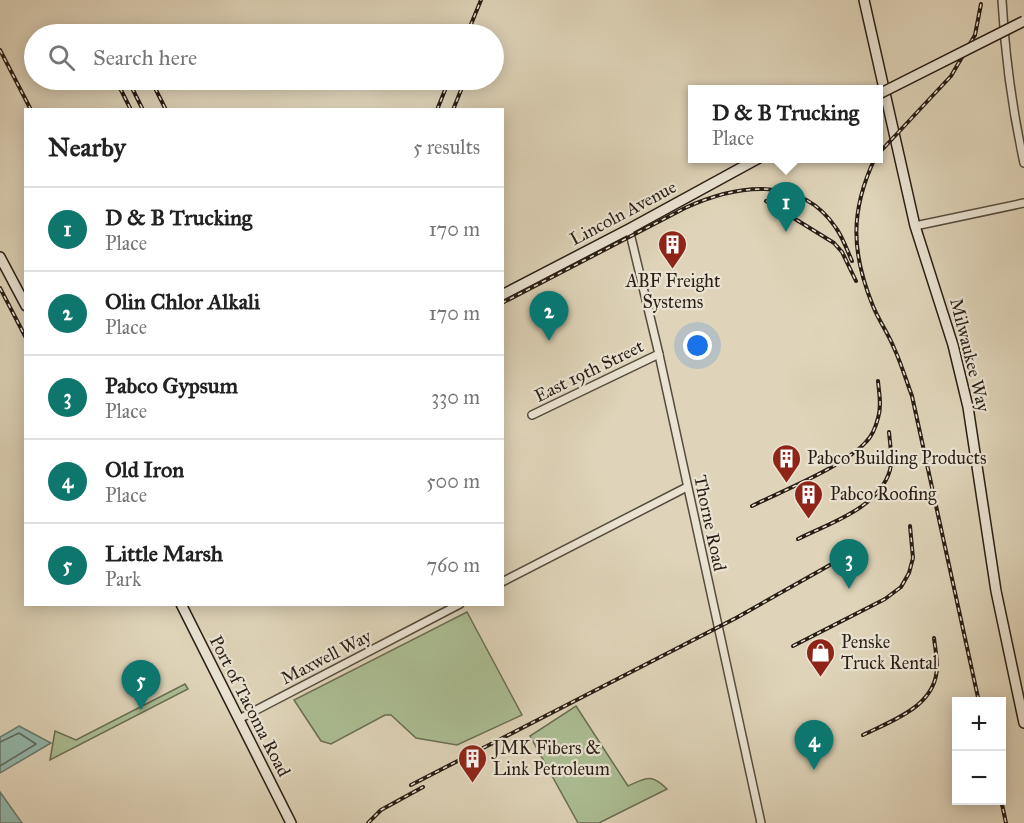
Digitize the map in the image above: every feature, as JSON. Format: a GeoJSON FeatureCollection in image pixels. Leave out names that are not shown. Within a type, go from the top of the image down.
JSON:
{"type":"FeatureCollection","features":[{"type":"Feature","properties":{"kind":"street","name":"Milwaukee Way"},"geometry":{"type":"LineString","coordinates":[[864,0],[915,226],[953,345],[968,406],[996,591],[1024,723]]}},
{"type":"Feature","properties":{"kind":"street"},"geometry":{"type":"LineString","coordinates":[[1002,0],[1005,52],[1024,163]]}},
{"type":"Feature","properties":{"kind":"street"},"geometry":{"type":"LineString","coordinates":[[883,92],[1024,21]]}},
{"type":"Feature","properties":{"kind":"street","name":"Lincoln Avenue"},"geometry":{"type":"LineString","coordinates":[[504,294],[751,163]]}},
{"type":"Feature","properties":{"kind":"street"},"geometry":{"type":"LineString","coordinates":[[915,226],[1024,203]]}},
{"type":"Feature","properties":{"kind":"street","name":"Thorne Road"},"geometry":{"type":"LineString","coordinates":[[629,229],[659,354],[761,823]]}},
{"type":"Feature","properties":{"kind":"street"},"geometry":{"type":"LineString","coordinates":[[0,256],[24,302]]}},
{"type":"Feature","properties":{"kind":"street","name":"East 19th Street"},"geometry":{"type":"LineString","coordinates":[[532,415],[659,354]]}},
{"type":"Feature","properties":{"kind":"street"},"geometry":{"type":"LineString","coordinates":[[504,581],[687,487]]}},
{"type":"Feature","properties":{"kind":"street","name":"Port of Tacoma Road"},"geometry":{"type":"LineString","coordinates":[[182,606],[291,823]]}},
{"type":"Feature","properties":{"kind":"street","name":"Maxwell Way"},"geometry":{"type":"LineString","coordinates":[[238,719],[456,606]]}},
{"type":"Feature","properties":{"kind":"green space"},"geometry":{"type":"Polygon","coordinates":[[[467,612],[522,715],[457,745],[416,738],[391,715],[385,715],[331,744],[321,741],[294,700],[467,612]]]}},
{"type":"Feature","properties":{"kind":"green space"},"geometry":{"type":"Polygon","coordinates":[[[185,684],[188,689],[50,760],[55,731],[76,740],[185,684]]]}},
{"type":"Feature","properties":{"kind":"green space"},"geometry":{"type":"Polygon","coordinates":[[[576,706],[628,786],[648,778],[657,781],[667,789],[599,823],[578,823],[530,736],[576,706]]]}},
{"type":"Feature","properties":{"kind":"water"},"geometry":{"type":"Polygon","coordinates":[[[19,726],[51,743],[0,773],[0,737],[19,726]]]}},
{"type":"Feature","properties":{"kind":"water"},"geometry":{"type":"Polygon","coordinates":[[[0,792],[22,823],[0,823],[0,792]]]}},
{"type":"Feature","properties":{"kind":"railway"},"geometry":{"type":"LineString","coordinates":[[471,24],[481,0]]}},
{"type":"Feature","properties":{"kind":"railway"},"geometry":{"type":"LineString","coordinates":[[883,149],[951,76],[975,35],[981,4]]}},
{"type":"Feature","properties":{"kind":"railway"},"geometry":{"type":"LineString","coordinates":[[0,50],[30,108]]}},
{"type":"Feature","properties":{"kind":"railway"},"geometry":{"type":"LineString","coordinates":[[121,90],[130,108]]}},
{"type":"Feature","properties":{"kind":"railway"},"geometry":{"type":"LineString","coordinates":[[133,90],[142,108]]}},
{"type":"Feature","properties":{"kind":"railway"},"geometry":{"type":"LineString","coordinates":[[156,90],[165,108]]}},
{"type":"Feature","properties":{"kind":"railway"},"geometry":{"type":"LineString","coordinates":[[438,108],[445,90]]}},
{"type":"Feature","properties":{"kind":"railway"},"geometry":{"type":"LineString","coordinates":[[454,108],[461,90]]}},
{"type":"Feature","properties":{"kind":"railway"},"geometry":{"type":"LineString","coordinates":[[873,163],[861,196],[856,232],[857,249],[873,306],[897,354],[912,396],[978,697]]}},
{"type":"Feature","properties":{"kind":"railway"},"geometry":{"type":"LineString","coordinates":[[504,302],[685,208],[704,200],[745,190],[766,189],[786,192],[804,199],[821,211],[836,228],[852,261]]}},
{"type":"Feature","properties":{"kind":"railway"},"geometry":{"type":"LineString","coordinates":[[766,201],[834,243],[842,252],[856,281]]}},
{"type":"Feature","properties":{"kind":"railway"},"geometry":{"type":"LineString","coordinates":[[0,288],[24,334]]}},
{"type":"Feature","properties":{"kind":"railway"},"geometry":{"type":"LineString","coordinates":[[752,506],[828,469],[866,442],[874,431],[879,413],[878,381]]}},
{"type":"Feature","properties":{"kind":"railway"},"geometry":{"type":"LineString","coordinates":[[798,539],[852,513],[875,495],[890,470],[889,432]]}},
{"type":"Feature","properties":{"kind":"railway"},"geometry":{"type":"LineString","coordinates":[[793,646],[885,599],[901,587],[909,573],[913,558],[910,526]]}},
{"type":"Feature","properties":{"kind":"railway"},"geometry":{"type":"LineString","coordinates":[[411,785],[736,618],[837,561]]}},
{"type":"Feature","properties":{"kind":"railway"},"geometry":{"type":"LineString","coordinates":[[863,735],[911,710],[930,692],[937,666],[934,638]]}},
{"type":"Feature","properties":{"kind":"railway"},"geometry":{"type":"LineString","coordinates":[[368,823],[381,810],[423,787]]}},
{"type":"Feature","properties":{"kind":"railway"},"geometry":{"type":"LineString","coordinates":[[1002,805],[1006,823]]}},
{"type":"Feature","properties":{"kind":"place","name":"D & B Trucking"},"geometry":{"type":"Point","coordinates":[786,232]}},
{"type":"Feature","properties":{"kind":"place","name":"ABF Freight Systems"},"geometry":{"type":"Point","coordinates":[673,270]}},
{"type":"Feature","properties":{"kind":"place","name":"Olin Chlor Alkali"},"geometry":{"type":"Point","coordinates":[549,341]}},
{"type":"Feature","properties":{"kind":"place","name":"Pabco Building Products"},"geometry":{"type":"Point","coordinates":[786,484]}},
{"type":"Feature","properties":{"kind":"place","name":"Pabco Roofing"},"geometry":{"type":"Point","coordinates":[809,520]}},
{"type":"Feature","properties":{"kind":"place","name":"Pabco Gypsum"},"geometry":{"type":"Point","coordinates":[849,589]}},
{"type":"Feature","properties":{"kind":"place","name":"Penske Truck Rental"},"geometry":{"type":"Point","coordinates":[820,678]}},
{"type":"Feature","properties":{"kind":"place","name":"Little Marsh"},"geometry":{"type":"Point","coordinates":[141,710]}},
{"type":"Feature","properties":{"kind":"place","name":"Old Iron"},"geometry":{"type":"Point","coordinates":[814,770]}},
{"type":"Feature","properties":{"kind":"place","name":"JMK Fibers & Link Petroleum"},"geometry":{"type":"Point","coordinates":[472,784]}}]}
